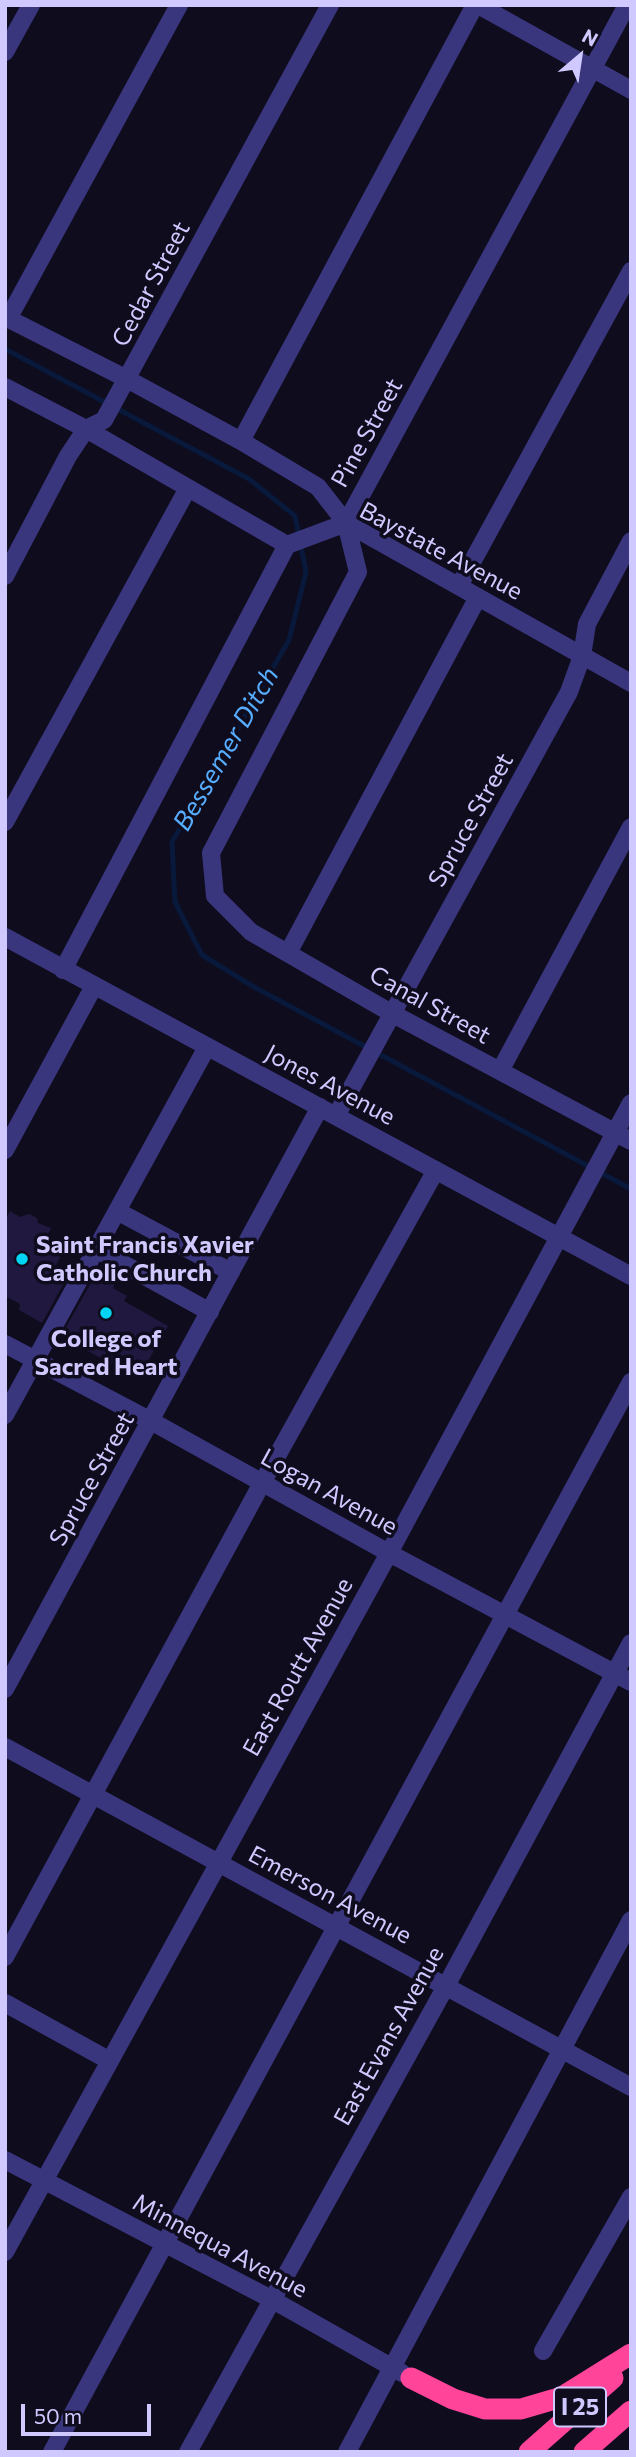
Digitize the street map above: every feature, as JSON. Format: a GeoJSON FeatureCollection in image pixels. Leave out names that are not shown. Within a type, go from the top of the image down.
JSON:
{"type":"FeatureCollection","features":[{"type":"Feature","properties":{"kind":"highway"},"geometry":{"type":"LineString","coordinates":[[402,2373],[453,2399],[485,2409],[521,2409],[562,2397],[631,2354]]}},
{"type":"Feature","properties":{"kind":"highway","name":"I 25"},"geometry":{"type":"LineString","coordinates":[[529,2452],[631,2363]]}},
{"type":"Feature","properties":{"kind":"highway","name":"I 25"},"geometry":{"type":"LineString","coordinates":[[584,2452],[631,2411]]}},
{"type":"Feature","properties":{"kind":"street"},"geometry":{"type":"LineString","coordinates":[[5,52],[31,5]]}},
{"type":"Feature","properties":{"kind":"street"},"geometry":{"type":"LineString","coordinates":[[179,5],[7,318],[125,384],[241,441],[318,487],[346,523]]}},
{"type":"Feature","properties":{"kind":"street","name":"Cedar Street"},"geometry":{"type":"LineString","coordinates":[[86,429],[104,420],[125,384],[330,5]]}},
{"type":"Feature","properties":{"kind":"street"},"geometry":{"type":"LineString","coordinates":[[241,441],[476,5],[631,90]]}},
{"type":"Feature","properties":{"kind":"street","name":"Pine Street"},"geometry":{"type":"LineString","coordinates":[[215,896],[211,853],[358,572],[346,523],[627,5]]}},
{"type":"Feature","properties":{"kind":"street"},"geometry":{"type":"LineString","coordinates":[[459,586],[631,271]]}},
{"type":"Feature","properties":{"kind":"street"},"geometry":{"type":"LineString","coordinates":[[5,387],[86,429],[287,545],[63,970]]}},
{"type":"Feature","properties":{"kind":"street"},"geometry":{"type":"LineString","coordinates":[[5,576],[68,456],[86,429]]}},
{"type":"Feature","properties":{"kind":"street"},"geometry":{"type":"LineString","coordinates":[[5,822],[188,488]]}},
{"type":"Feature","properties":{"kind":"street","name":"Baystate Avenue"},"geometry":{"type":"LineString","coordinates":[[287,545],[346,523],[631,683]]}},
{"type":"Feature","properties":{"kind":"street","name":"Spruce Street"},"geometry":{"type":"LineString","coordinates":[[336,1116],[569,692],[582,656],[586,624],[631,541]]}},
{"type":"Feature","properties":{"kind":"street"},"geometry":{"type":"LineString","coordinates":[[288,953],[478,597]]}},
{"type":"Feature","properties":{"kind":"street"},"geometry":{"type":"LineString","coordinates":[[500,1071],[631,827]]}},
{"type":"Feature","properties":{"kind":"street","name":"Canal Street"},"geometry":{"type":"LineString","coordinates":[[215,896],[251,932],[393,1014],[623,1137]]}},
{"type":"Feature","properties":{"kind":"street","name":"Jones Avenue"},"geometry":{"type":"LineString","coordinates":[[5,937],[631,1276]]}},
{"type":"Feature","properties":{"kind":"street"},"geometry":{"type":"LineString","coordinates":[[5,1150],[94,986]]}},
{"type":"Feature","properties":{"kind":"street"},"geometry":{"type":"LineString","coordinates":[[5,1415],[207,1047]]}},
{"type":"Feature","properties":{"kind":"street","name":"East Routt Avenue"},"geometry":{"type":"LineString","coordinates":[[5,2252],[389,1553],[601,1157],[623,1137],[631,1103]]}},
{"type":"Feature","properties":{"kind":"street","name":"Spruce Street"},"geometry":{"type":"LineString","coordinates":[[5,1689],[320,1107]]}},
{"type":"Feature","properties":{"kind":"street"},"geometry":{"type":"LineString","coordinates":[[5,1957],[262,1483],[436,1170]]}},
{"type":"Feature","properties":{"kind":"street"},"geometry":{"type":"LineString","coordinates":[[117,1211],[231,1272]]}},
{"type":"Feature","properties":{"kind":"street"},"geometry":{"type":"LineString","coordinates":[[96,1249],[210,1312]]}},
{"type":"Feature","properties":{"kind":"street","name":"Logan Avenue"},"geometry":{"type":"LineString","coordinates":[[5,1343],[389,1553],[623,1677]]}},
{"type":"Feature","properties":{"kind":"street"},"geometry":{"type":"LineString","coordinates":[[52,2452],[631,1382]]}},
{"type":"Feature","properties":{"kind":"street","name":"East Evans Avenue"},"geometry":{"type":"LineString","coordinates":[[188,2452],[446,1986],[623,1677],[631,1643]]}},
{"type":"Feature","properties":{"kind":"street","name":"Emerson Avenue"},"geometry":{"type":"LineString","coordinates":[[5,1746],[631,2087]]}},
{"type":"Feature","properties":{"kind":"street"},"geometry":{"type":"LineString","coordinates":[[347,2452],[402,2373],[561,2049],[631,1920]]}},
{"type":"Feature","properties":{"kind":"street"},"geometry":{"type":"LineString","coordinates":[[5,2003],[110,2061]]}},
{"type":"Feature","properties":{"kind":"street","name":"Minnequa Avenue"},"geometry":{"type":"LineString","coordinates":[[5,2160],[271,2299],[402,2373]]}},
{"type":"Feature","properties":{"kind":"street"},"geometry":{"type":"LineString","coordinates":[[543,2351],[631,2197]]}},
{"type":"Feature","properties":{"kind":"building"},"geometry":{"type":"Polygon","coordinates":[[[10,1211],[20,1217],[29,1214],[37,1218],[38,1223],[51,1228],[47,1236],[66,1246],[50,1276],[64,1283],[42,1323],[19,1310],[20,1304],[5,1296],[5,1221],[10,1211]]]}},
{"type":"Feature","properties":{"kind":"building","name":"College of Sacred Heart"},"geometry":{"type":"Polygon","coordinates":[[[101,1265],[119,1275],[113,1288],[127,1296],[124,1301],[168,1326],[138,1379],[61,1336],[101,1265]]]}},
{"type":"Feature","properties":{"kind":"waterway","name":"Bessemer Ditch"},"geometry":{"type":"LineString","coordinates":[[5,349],[249,479],[295,516],[306,572],[289,640],[172,842],[175,902],[202,955],[254,987],[631,1189]]}},
{"type":"Feature","properties":{"kind":"place","name":"Saint Francis Xavier Catholic Church"},"geometry":{"type":"Point","coordinates":[22,1259]}},
{"type":"Feature","properties":{"kind":"place","name":"College of Sacred Heart"},"geometry":{"type":"Point","coordinates":[106,1313]}}]}
